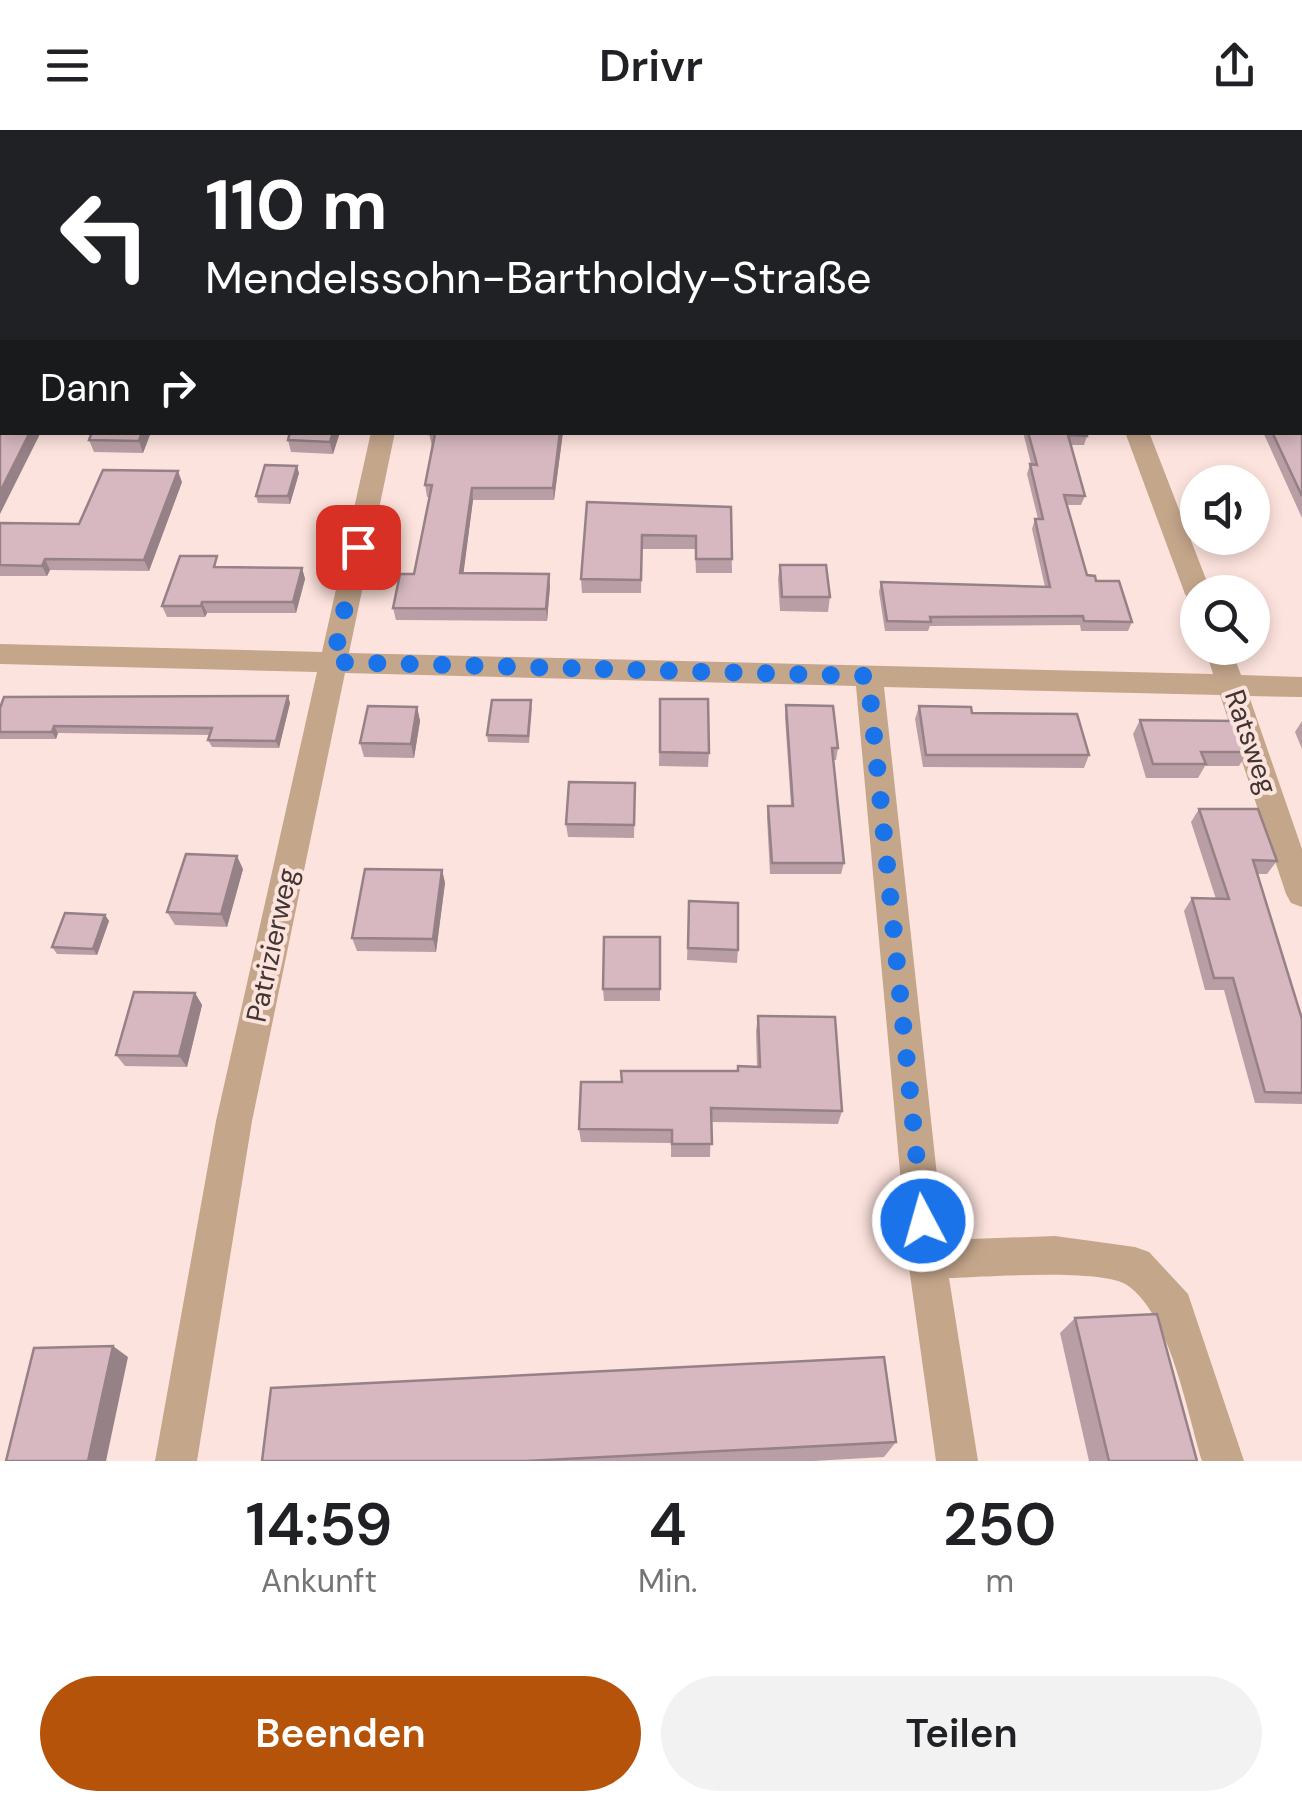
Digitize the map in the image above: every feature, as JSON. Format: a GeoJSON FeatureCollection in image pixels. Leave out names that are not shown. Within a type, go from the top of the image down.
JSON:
{"type":"FeatureCollection","features":[{"type":"Feature","properties":{"kind":"street","name":"Patrizierweg"},"geometry":{"type":"LineString","coordinates":[[176,1461],[234,1121],[382,435]]}},
{"type":"Feature","properties":{"kind":"street"},"geometry":{"type":"LineString","coordinates":[[1138,435],[1191,575]]}},
{"type":"Feature","properties":{"kind":"street"},"geometry":{"type":"LineString","coordinates":[[2,658],[333,662],[1302,687]]}},
{"type":"Feature","properties":{"kind":"street","name":"Ratsweg"},"geometry":{"type":"LineString","coordinates":[[1224,665],[1302,894]]}},
{"type":"Feature","properties":{"kind":"street"},"geometry":{"type":"LineString","coordinates":[[868,676],[926,1260],[957,1461]]}},
{"type":"Feature","properties":{"kind":"street"},"geometry":{"type":"LineString","coordinates":[[926,1260],[1055,1255],[1136,1266],[1174,1308],[1222,1461]]}},
{"type":"Feature","properties":{"kind":"building"},"geometry":{"type":"Polygon","coordinates":[[[0,435],[28,435],[0,492],[0,435]]]}},
{"type":"Feature","properties":{"kind":"building"},"geometry":{"type":"Polygon","coordinates":[[[91,435],[141,435],[139,441],[89,440],[91,435]]]}},
{"type":"Feature","properties":{"kind":"building"},"geometry":{"type":"Polygon","coordinates":[[[289,435],[332,435],[330,442],[288,440],[289,435]]]}},
{"type":"Feature","properties":{"kind":"building"},"geometry":{"type":"Polygon","coordinates":[[[435,435],[560,435],[553,488],[472,488],[460,573],[549,574],[546,609],[393,608],[400,574],[414,574],[432,485],[425,485],[435,435]]]}},
{"type":"Feature","properties":{"kind":"building"},"geometry":{"type":"Polygon","coordinates":[[[1029,435],[1068,435],[1085,496],[1064,495],[1087,575],[1095,576],[1096,581],[1119,581],[1132,622],[1084,621],[1083,616],[887,621],[881,582],[1050,587],[1035,519],[1043,519],[1030,464],[1037,465],[1029,435]]]}},
{"type":"Feature","properties":{"kind":"building"},"geometry":{"type":"Polygon","coordinates":[[[1273,435],[1302,435],[1302,496],[1273,435]]]}},
{"type":"Feature","properties":{"kind":"building"},"geometry":{"type":"Polygon","coordinates":[[[265,465],[297,466],[288,496],[256,496],[265,465]]]}},
{"type":"Feature","properties":{"kind":"building"},"geometry":{"type":"Polygon","coordinates":[[[103,470],[178,471],[144,560],[45,559],[42,566],[0,565],[0,523],[79,524],[103,470]]]}},
{"type":"Feature","properties":{"kind":"building"},"geometry":{"type":"Polygon","coordinates":[[[587,502],[731,507],[732,559],[696,559],[696,536],[642,535],[641,580],[581,579],[587,502]]]}},
{"type":"Feature","properties":{"kind":"building"},"geometry":{"type":"Polygon","coordinates":[[[180,556],[217,556],[214,567],[302,568],[293,602],[162,606],[180,556]]]}},
{"type":"Feature","properties":{"kind":"building"},"geometry":{"type":"Polygon","coordinates":[[[780,565],[826,565],[830,597],[782,597],[780,565]]]}},
{"type":"Feature","properties":{"kind":"building"},"geometry":{"type":"Polygon","coordinates":[[[288,696],[276,741],[208,740],[212,728],[54,726],[52,732],[0,732],[4,697],[288,696]]]}},
{"type":"Feature","properties":{"kind":"building"},"geometry":{"type":"Polygon","coordinates":[[[660,699],[708,699],[709,753],[660,752],[660,699]]]}},
{"type":"Feature","properties":{"kind":"building"},"geometry":{"type":"Polygon","coordinates":[[[492,700],[531,700],[528,736],[487,735],[492,700]]]}},
{"type":"Feature","properties":{"kind":"building"},"geometry":{"type":"Polygon","coordinates":[[[786,705],[833,706],[838,748],[832,748],[844,863],[772,863],[768,806],[793,806],[786,705]]]}},
{"type":"Feature","properties":{"kind":"building"},"geometry":{"type":"Polygon","coordinates":[[[368,706],[417,707],[411,744],[360,743],[368,706]]]}},
{"type":"Feature","properties":{"kind":"building"},"geometry":{"type":"Polygon","coordinates":[[[919,706],[971,707],[972,713],[1077,714],[1089,755],[926,755],[919,706]]]}},
{"type":"Feature","properties":{"kind":"building"},"geometry":{"type":"Polygon","coordinates":[[[1140,720],[1237,721],[1248,752],[1201,752],[1206,764],[1153,764],[1140,720]]]}},
{"type":"Feature","properties":{"kind":"building"},"geometry":{"type":"Polygon","coordinates":[[[569,782],[635,783],[634,825],[566,824],[569,782]]]}},
{"type":"Feature","properties":{"kind":"building"},"geometry":{"type":"Polygon","coordinates":[[[1199,809],[1258,809],[1277,861],[1253,860],[1302,1019],[1302,1093],[1265,1092],[1233,978],[1214,978],[1192,898],[1229,899],[1199,809]]]}},
{"type":"Feature","properties":{"kind":"building"},"geometry":{"type":"Polygon","coordinates":[[[186,854],[237,856],[221,914],[167,912],[186,854]]]}},
{"type":"Feature","properties":{"kind":"building"},"geometry":{"type":"Polygon","coordinates":[[[365,869],[442,870],[433,939],[352,938],[365,869]]]}},
{"type":"Feature","properties":{"kind":"building"},"geometry":{"type":"Polygon","coordinates":[[[689,901],[738,903],[738,950],[688,948],[689,901]]]}},
{"type":"Feature","properties":{"kind":"building"},"geometry":{"type":"Polygon","coordinates":[[[65,913],[105,915],[93,949],[52,947],[65,913]]]}},
{"type":"Feature","properties":{"kind":"building"},"geometry":{"type":"Polygon","coordinates":[[[604,937],[660,937],[660,989],[603,989],[604,937]]]}},
{"type":"Feature","properties":{"kind":"building"},"geometry":{"type":"Polygon","coordinates":[[[134,992],[195,993],[179,1056],[116,1055],[134,992]]]}},
{"type":"Feature","properties":{"kind":"building"},"geometry":{"type":"Polygon","coordinates":[[[758,1016],[835,1017],[842,1111],[711,1108],[712,1144],[672,1144],[672,1130],[579,1129],[581,1082],[622,1082],[621,1071],[738,1071],[738,1066],[760,1067],[758,1016]]]}},
{"type":"Feature","properties":{"kind":"building"},"geometry":{"type":"Polygon","coordinates":[[[1157,1314],[1197,1461],[1109,1461],[1075,1318],[1157,1314]]]}},
{"type":"Feature","properties":{"kind":"building"},"geometry":{"type":"Polygon","coordinates":[[[113,1346],[88,1461],[6,1461],[34,1348],[113,1346]]]}},
{"type":"Feature","properties":{"kind":"building"},"geometry":{"type":"Polygon","coordinates":[[[884,1357],[896,1442],[526,1461],[262,1461],[271,1388],[884,1357]]]}},
{"type":"Feature","properties":{"kind":"route"},"geometry":{"type":"LineString","coordinates":[[358,547],[333,662],[868,676],[923,1221]]}}]}
